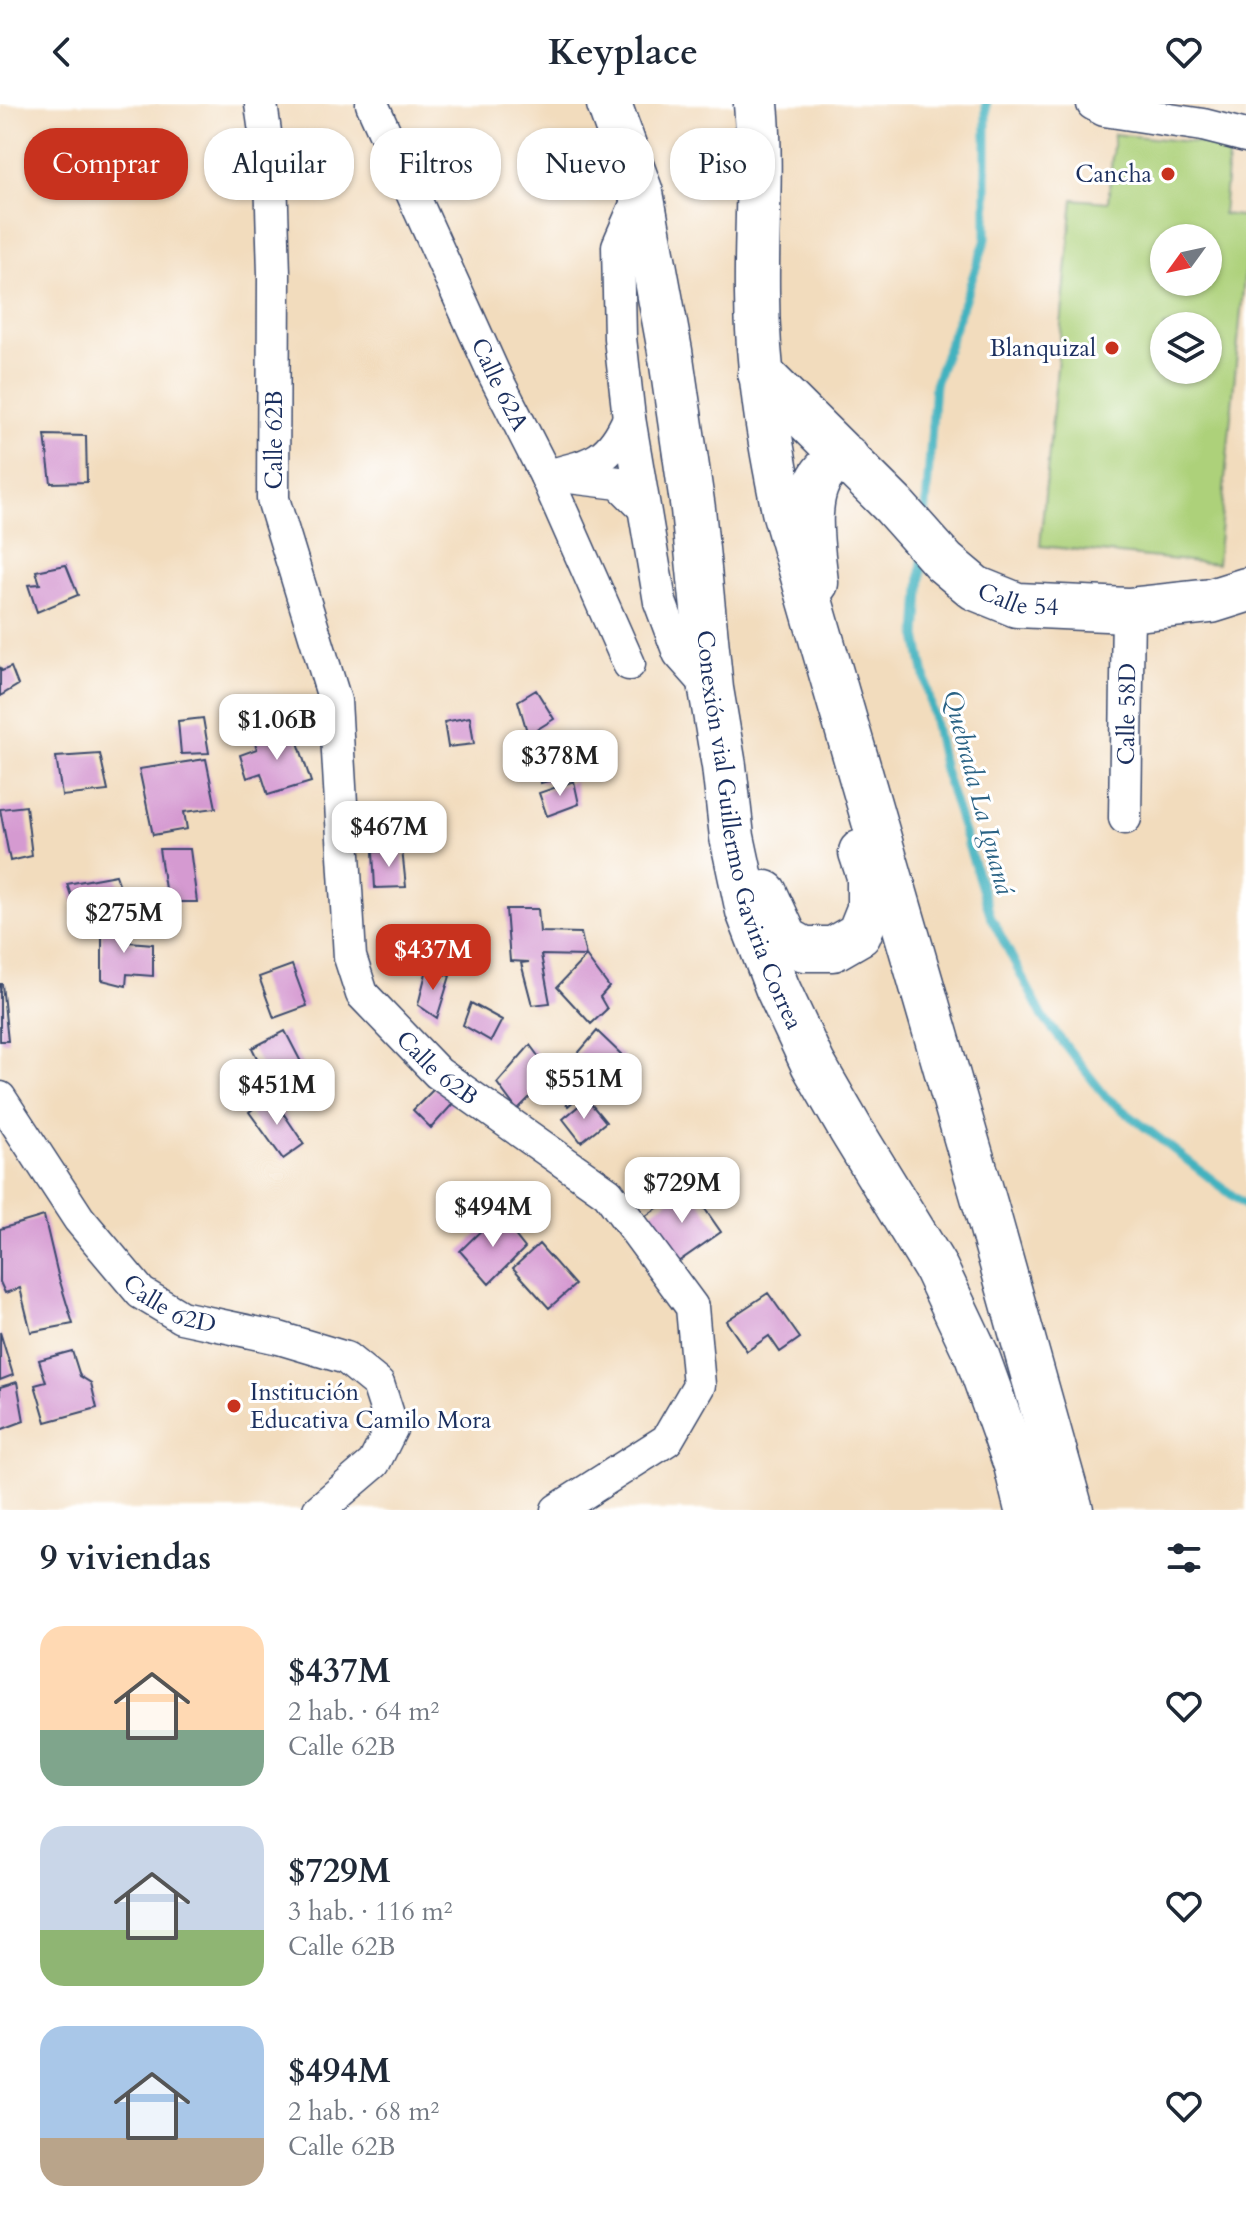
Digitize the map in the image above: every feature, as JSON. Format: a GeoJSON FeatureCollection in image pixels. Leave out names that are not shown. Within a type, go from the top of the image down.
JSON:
{"type":"FeatureCollection","features":[{"type":"Feature","properties":{"kind":"main road","name":"Conexión vial Guillermo Gaviria Correa"},"geometry":{"type":"LineString","coordinates":[[609,104],[618,128]]}},
{"type":"Feature","properties":{"kind":"main road"},"geometry":{"type":"LineString","coordinates":[[756,104],[759,137],[757,296],[760,373],[769,442],[784,511],[1053,1438],[1071,1510]]}},
{"type":"Feature","properties":{"kind":"main road","name":"Conexión vial Guillermo Gaviria Correa"},"geometry":{"type":"LineString","coordinates":[[642,200],[670,351],[691,495],[711,689],[732,837],[748,911],[777,987],[813,1064],[936,1269],[977,1356],[1016,1465],[1027,1510]]}},
{"type":"Feature","properties":{"kind":"main road","name":"Calle 54"},"geometry":{"type":"LineString","coordinates":[[760,373],[894,506],[944,562],[975,588],[1017,605],[1128,610],[1241,600]]}},
{"type":"Feature","properties":{"kind":"main road"},"geometry":{"type":"LineString","coordinates":[[823,646],[810,523],[816,486],[826,468],[846,457]]}},
{"type":"Feature","properties":{"kind":"main road"},"geometry":{"type":"LineString","coordinates":[[724,766],[744,812],[768,904],[786,939],[804,949],[833,949],[859,934],[869,909],[869,876],[851,825],[846,725]]}},
{"type":"Feature","properties":{"kind":"street","name":"Calle 62B"},"geometry":{"type":"LineString","coordinates":[[261,104],[271,174],[274,259],[273,499],[335,701],[350,957],[362,994],[438,1073],[608,1193],[692,1307],[699,1385],[667,1440],[557,1510]]}},
{"type":"Feature","properties":{"kind":"street","name":"Calle 62A"},"geometry":{"type":"LineString","coordinates":[[372,104],[494,374],[546,476],[629,664]]}},
{"type":"Feature","properties":{"kind":"street"},"geometry":{"type":"LineString","coordinates":[[1098,107],[1203,125],[1246,136]]}},
{"type":"Feature","properties":{"kind":"street"},"geometry":{"type":"LineString","coordinates":[[638,200],[618,246],[620,338],[642,506],[660,602],[674,640],[679,653],[711,689]]}},
{"type":"Feature","properties":{"kind":"street"},"geometry":{"type":"LineString","coordinates":[[546,476],[604,457],[619,441],[629,418]]}},
{"type":"Feature","properties":{"kind":"street"},"geometry":{"type":"LineString","coordinates":[[546,476],[571,475],[619,483],[642,506]]}},
{"type":"Feature","properties":{"kind":"street","name":"Calle 58D"},"geometry":{"type":"LineString","coordinates":[[1125,818],[1128,610]]}},
{"type":"Feature","properties":{"kind":"street","name":"Calle 62D"},"geometry":{"type":"LineString","coordinates":[[0,1098],[79,1219],[141,1293],[181,1317],[279,1338],[346,1358],[378,1384],[392,1427],[374,1463],[319,1510]]}},
{"type":"Feature","properties":{"kind":"green space","name":"Blanquizal"},"geometry":{"type":"Polygon","coordinates":[[[1114,134],[1229,146],[1223,214],[1246,217],[1246,258],[1217,564],[1040,546],[1073,199],[1108,202],[1114,134]]]}},
{"type":"Feature","properties":{"kind":"building"},"geometry":{"type":"Polygon","coordinates":[[[45,435],[86,436],[87,482],[51,483],[45,435]]]}},
{"type":"Feature","properties":{"kind":"building"},"geometry":{"type":"Polygon","coordinates":[[[66,565],[78,595],[37,612],[28,585],[40,584],[36,571],[66,565]]]}},
{"type":"Feature","properties":{"kind":"building"},"geometry":{"type":"Polygon","coordinates":[[[11,667],[18,685],[0,696],[0,668],[2,671],[11,667]]]}},
{"type":"Feature","properties":{"kind":"building"},"geometry":{"type":"Polygon","coordinates":[[[536,690],[554,719],[528,735],[518,701],[536,690]]]}},
{"type":"Feature","properties":{"kind":"building"},"geometry":{"type":"Polygon","coordinates":[[[470,717],[474,744],[448,747],[444,722],[470,717]]]}},
{"type":"Feature","properties":{"kind":"building"},"geometry":{"type":"Polygon","coordinates":[[[203,718],[209,753],[181,754],[178,721],[203,718]]]}},
{"type":"Feature","properties":{"kind":"building"},"geometry":{"type":"Polygon","coordinates":[[[293,727],[311,782],[268,795],[261,773],[247,778],[240,755],[257,749],[254,740],[293,727]]]}},
{"type":"Feature","properties":{"kind":"building"},"geometry":{"type":"Polygon","coordinates":[[[567,751],[573,774],[541,783],[535,760],[567,751]]]}},
{"type":"Feature","properties":{"kind":"building"},"geometry":{"type":"Polygon","coordinates":[[[100,754],[108,791],[62,796],[56,757],[100,754]]]}},
{"type":"Feature","properties":{"kind":"building"},"geometry":{"type":"Polygon","coordinates":[[[206,759],[216,808],[184,812],[187,829],[153,835],[139,769],[206,759]]]}},
{"type":"Feature","properties":{"kind":"building"},"geometry":{"type":"Polygon","coordinates":[[[574,781],[579,804],[547,816],[539,793],[574,781]]]}},
{"type":"Feature","properties":{"kind":"building"},"geometry":{"type":"Polygon","coordinates":[[[429,804],[430,841],[372,843],[370,815],[429,804]]]}},
{"type":"Feature","properties":{"kind":"building"},"geometry":{"type":"Polygon","coordinates":[[[26,806],[32,856],[10,861],[0,809],[26,806]]]}},
{"type":"Feature","properties":{"kind":"building"},"geometry":{"type":"Polygon","coordinates":[[[159,849],[190,849],[197,902],[167,902],[159,849]]]}},
{"type":"Feature","properties":{"kind":"building"},"geometry":{"type":"Polygon","coordinates":[[[402,849],[406,887],[375,888],[373,852],[402,849]]]}},
{"type":"Feature","properties":{"kind":"building"},"geometry":{"type":"Polygon","coordinates":[[[116,875],[126,903],[80,921],[67,884],[116,875]]]}},
{"type":"Feature","properties":{"kind":"building"},"geometry":{"type":"Polygon","coordinates":[[[506,909],[538,909],[540,932],[581,933],[586,956],[541,955],[550,1003],[532,1005],[521,963],[529,962],[510,961],[506,909]]]}},
{"type":"Feature","properties":{"kind":"building"},"geometry":{"type":"Polygon","coordinates":[[[102,923],[130,927],[129,942],[153,944],[153,976],[127,974],[126,986],[102,980],[102,923]]]}},
{"type":"Feature","properties":{"kind":"building"},"geometry":{"type":"Polygon","coordinates":[[[586,956],[609,987],[600,997],[607,1009],[591,1024],[557,987],[586,956]]]}},
{"type":"Feature","properties":{"kind":"building"},"geometry":{"type":"Polygon","coordinates":[[[292,965],[307,1006],[274,1018],[259,977],[292,965]]]}},
{"type":"Feature","properties":{"kind":"building"},"geometry":{"type":"Polygon","coordinates":[[[427,969],[450,976],[437,1018],[418,1005],[427,969]]]}},
{"type":"Feature","properties":{"kind":"building"},"geometry":{"type":"Polygon","coordinates":[[[2,984],[8,1041],[0,1041],[2,984]]]}},
{"type":"Feature","properties":{"kind":"building"},"geometry":{"type":"Polygon","coordinates":[[[471,1003],[502,1020],[491,1041],[463,1025],[471,1003]]]}},
{"type":"Feature","properties":{"kind":"building"},"geometry":{"type":"Polygon","coordinates":[[[285,1031],[313,1085],[280,1104],[252,1048],[285,1031]]]}},
{"type":"Feature","properties":{"kind":"building"},"geometry":{"type":"Polygon","coordinates":[[[597,1031],[624,1057],[568,1106],[551,1085],[597,1031]]]}},
{"type":"Feature","properties":{"kind":"building"},"geometry":{"type":"Polygon","coordinates":[[[530,1045],[552,1075],[517,1110],[497,1083],[530,1045]]]}},
{"type":"Feature","properties":{"kind":"building"},"geometry":{"type":"Polygon","coordinates":[[[443,1080],[458,1098],[431,1128],[413,1110],[443,1080]]]}},
{"type":"Feature","properties":{"kind":"building"},"geometry":{"type":"Polygon","coordinates":[[[271,1095],[304,1144],[283,1159],[249,1112],[271,1095]]]}},
{"type":"Feature","properties":{"kind":"building"},"geometry":{"type":"Polygon","coordinates":[[[587,1099],[606,1122],[581,1142],[563,1119],[587,1099]]]}},
{"type":"Feature","properties":{"kind":"building"},"geometry":{"type":"Polygon","coordinates":[[[689,1186],[721,1232],[675,1264],[643,1218],[689,1186]]]}},
{"type":"Feature","properties":{"kind":"building"},"geometry":{"type":"Polygon","coordinates":[[[498,1214],[525,1248],[489,1284],[460,1251],[498,1214]]]}},
{"type":"Feature","properties":{"kind":"building"},"geometry":{"type":"Polygon","coordinates":[[[44,1216],[73,1324],[31,1332],[20,1288],[5,1293],[0,1282],[0,1229],[44,1216]]]}},
{"type":"Feature","properties":{"kind":"building"},"geometry":{"type":"Polygon","coordinates":[[[539,1244],[575,1285],[549,1308],[513,1268],[539,1244]]]}},
{"type":"Feature","properties":{"kind":"building"},"geometry":{"type":"Polygon","coordinates":[[[768,1293],[800,1338],[780,1352],[769,1336],[747,1351],[726,1321],[768,1293]]]}},
{"type":"Feature","properties":{"kind":"building"},"geometry":{"type":"Polygon","coordinates":[[[0,1332],[13,1375],[0,1380],[0,1332]]]}},
{"type":"Feature","properties":{"kind":"building"},"geometry":{"type":"Polygon","coordinates":[[[72,1351],[80,1376],[91,1383],[97,1408],[46,1422],[35,1385],[46,1382],[39,1360],[72,1351]]]}},
{"type":"Feature","properties":{"kind":"building"},"geometry":{"type":"Polygon","coordinates":[[[17,1382],[24,1421],[0,1430],[0,1387],[17,1382]]]}},
{"type":"Feature","properties":{"kind":"waterway","name":"Quebrada La Iguaná"},"geometry":{"type":"LineString","coordinates":[[925,520],[935,384],[986,239],[986,104]]}},
{"type":"Feature","properties":{"kind":"waterway","name":"Quebrada La Iguaná"},"geometry":{"type":"LineString","coordinates":[[922,559],[917,636],[944,770],[991,917],[1043,1017],[1106,1097],[1246,1206]]}},
{"type":"Feature","properties":{"kind":"place","name":"Cancha"},"geometry":{"type":"Point","coordinates":[1168,174]}},
{"type":"Feature","properties":{"kind":"place","name":"Blanquizal"},"geometry":{"type":"Point","coordinates":[1112,348]}},
{"type":"Feature","properties":{"kind":"place","name":"Institución Educativa Camilo Mora"},"geometry":{"type":"Point","coordinates":[234,1406]}}]}
